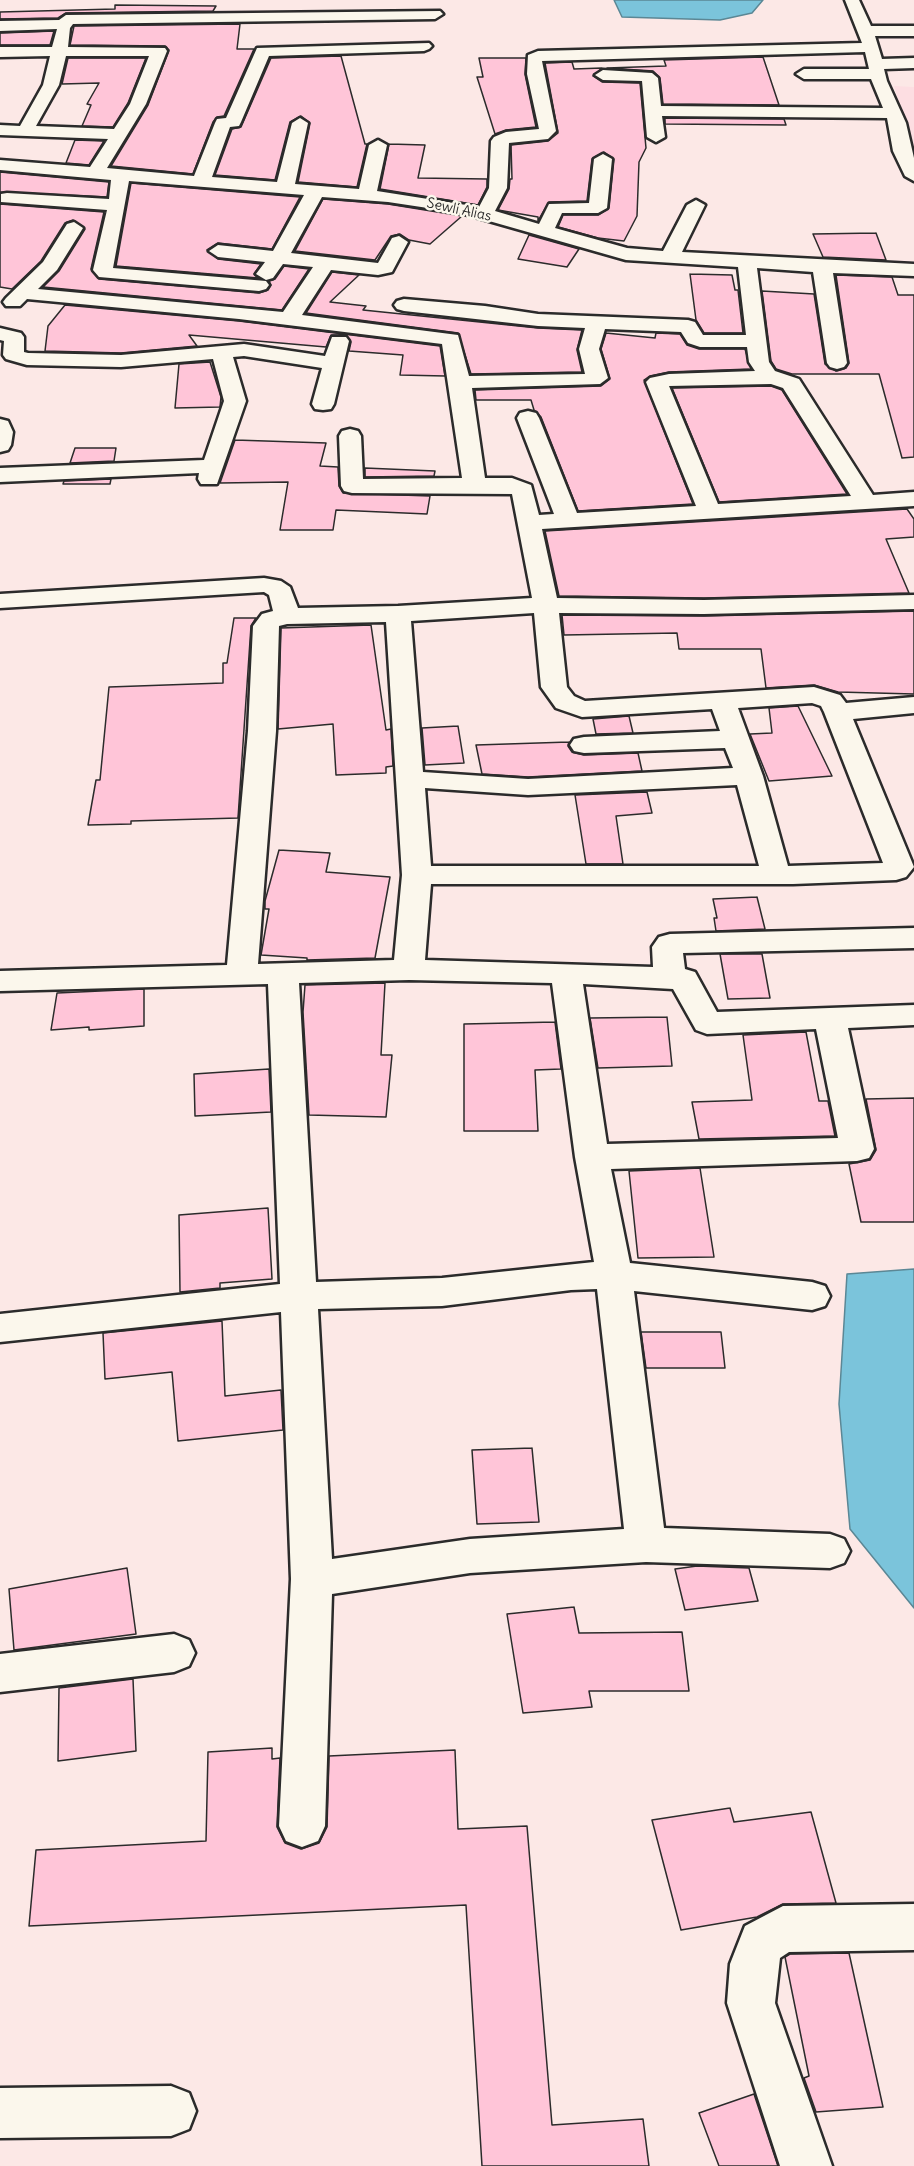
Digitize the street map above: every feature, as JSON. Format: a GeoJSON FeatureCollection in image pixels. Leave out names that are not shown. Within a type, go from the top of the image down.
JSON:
{"type":"FeatureCollection","features":[{"type":"Feature","properties":{"kind":"street"},"geometry":{"type":"LineString","coordinates":[[25,131],[51,85],[69,0]]}},
{"type":"Feature","properties":{"kind":"street"},"geometry":{"type":"LineString","coordinates":[[852,0],[869,39],[877,69],[898,123],[902,151],[914,176]]}},
{"type":"Feature","properties":{"kind":"street"},"geometry":{"type":"LineString","coordinates":[[18,25],[20,8]]}},
{"type":"Feature","properties":{"kind":"street"},"geometry":{"type":"LineString","coordinates":[[0,26],[66,22],[435,14]]}},
{"type":"Feature","properties":{"kind":"street"},"geometry":{"type":"LineString","coordinates":[[95,173],[138,104],[159,51],[178,19]]}},
{"type":"Feature","properties":{"kind":"street"},"geometry":{"type":"LineString","coordinates":[[485,214],[498,188],[500,141],[512,136],[542,135],[548,131],[535,74],[534,58],[549,54],[869,39],[914,31]]}},
{"type":"Feature","properties":{"kind":"street"},"geometry":{"type":"LineString","coordinates":[[201,182],[223,123],[233,122],[263,51],[424,46]]}},
{"type":"Feature","properties":{"kind":"street"},"geometry":{"type":"LineString","coordinates":[[0,52],[159,51]]}},
{"type":"Feature","properties":{"kind":"street"},"geometry":{"type":"LineString","coordinates":[[804,74],[877,69],[914,63]]}},
{"type":"Feature","properties":{"kind":"street"},"geometry":{"type":"LineString","coordinates":[[535,74],[557,74]]}},
{"type":"Feature","properties":{"kind":"street"},"geometry":{"type":"LineString","coordinates":[[591,75],[649,77],[656,137]]}},
{"type":"Feature","properties":{"kind":"street"},"geometry":{"type":"LineString","coordinates":[[654,111],[894,113]]}},
{"type":"Feature","properties":{"kind":"street"},"geometry":{"type":"LineString","coordinates":[[285,188],[300,123]]}},
{"type":"Feature","properties":{"kind":"street"},"geometry":{"type":"LineString","coordinates":[[0,130],[120,134]]}},
{"type":"Feature","properties":{"kind":"street"},"geometry":{"type":"LineString","coordinates":[[367,195],[378,145]]}},
{"type":"Feature","properties":{"kind":"street"},"geometry":{"type":"LineString","coordinates":[[545,231],[555,208],[598,208],[603,159]]}},
{"type":"Feature","properties":{"kind":"street","name":"Sewli Alias"},"geometry":{"type":"LineString","coordinates":[[0,165],[367,195],[463,208],[626,254],[822,267],[914,270]]}},
{"type":"Feature","properties":{"kind":"street"},"geometry":{"type":"LineString","coordinates":[[22,167],[3,205],[117,205]]}},
{"type":"Feature","properties":{"kind":"street"},"geometry":{"type":"LineString","coordinates":[[121,175],[103,270],[111,274],[198,278],[259,285]]}},
{"type":"Feature","properties":{"kind":"street"},"geometry":{"type":"LineString","coordinates":[[239,313],[279,258],[316,191]]}},
{"type":"Feature","properties":{"kind":"street"},"geometry":{"type":"LineString","coordinates":[[669,258],[696,205]]}},
{"type":"Feature","properties":{"kind":"street"},"geometry":{"type":"LineString","coordinates":[[0,321],[16,292],[50,266],[74,228]]}},
{"type":"Feature","properties":{"kind":"street"},"geometry":{"type":"LineString","coordinates":[[218,251],[382,269],[399,242]]}},
{"type":"Feature","properties":{"kind":"street"},"geometry":{"type":"LineString","coordinates":[[747,262],[759,362],[764,372],[791,384],[866,501]]}},
{"type":"Feature","properties":{"kind":"street"},"geometry":{"type":"LineString","coordinates":[[289,319],[326,263]]}},
{"type":"Feature","properties":{"kind":"street"},"geometry":{"type":"LineString","coordinates":[[822,267],[837,363]]}},
{"type":"Feature","properties":{"kind":"street"},"geometry":{"type":"LineString","coordinates":[[112,301],[127,275]]}},
{"type":"Feature","properties":{"kind":"street"},"geometry":{"type":"LineString","coordinates":[[16,292],[239,313],[451,339]]}},
{"type":"Feature","properties":{"kind":"street"},"geometry":{"type":"LineString","coordinates":[[404,305],[538,320],[688,326],[695,339],[700,341],[756,341]]}},
{"type":"Feature","properties":{"kind":"street"},"geometry":{"type":"LineString","coordinates":[[463,310],[451,339],[460,382],[475,486]]}},
{"type":"Feature","properties":{"kind":"street"},"geometry":{"type":"LineString","coordinates":[[460,382],[593,380],[597,378],[589,349],[597,322]]}},
{"type":"Feature","properties":{"kind":"street"},"geometry":{"type":"LineString","coordinates":[[323,404],[344,326]]}},
{"type":"Feature","properties":{"kind":"street"},"geometry":{"type":"LineString","coordinates":[[0,334],[14,337],[13,355],[27,359],[121,361],[255,351],[333,363]]}},
{"type":"Feature","properties":{"kind":"street"},"geometry":{"type":"LineString","coordinates":[[0,475],[212,473],[235,401],[221,352]]}},
{"type":"Feature","properties":{"kind":"street"},"geometry":{"type":"LineString","coordinates":[[709,510],[657,382],[778,377]]}},
{"type":"Feature","properties":{"kind":"street"},"geometry":{"type":"LineString","coordinates":[[528,418],[568,519]]}},
{"type":"Feature","properties":{"kind":"street"},"geometry":{"type":"LineString","coordinates":[[0,426],[2,432],[0,445]]}},
{"type":"Feature","properties":{"kind":"street"},"geometry":{"type":"LineString","coordinates":[[350,436],[352,486],[520,488],[546,605],[554,687],[565,702],[582,709],[814,695],[831,701],[899,867],[896,871],[885,873],[776,875],[417,875]]}},
{"type":"Feature","properties":{"kind":"street"},"geometry":{"type":"LineString","coordinates":[[529,523],[914,499]]}},
{"type":"Feature","properties":{"kind":"street"},"geometry":{"type":"LineString","coordinates":[[0,601],[264,585],[272,586],[281,592],[287,616]]}},
{"type":"Feature","properties":{"kind":"street"},"geometry":{"type":"LineString","coordinates":[[242,972],[262,731],[266,626],[271,619],[287,616],[398,614],[546,605],[704,607],[914,602]]}},
{"type":"Feature","properties":{"kind":"street"},"geometry":{"type":"LineString","coordinates":[[398,614],[417,875],[409,970]]}},
{"type":"Feature","properties":{"kind":"street"},"geometry":{"type":"LineString","coordinates":[[722,699],[748,776],[776,875]]}},
{"type":"Feature","properties":{"kind":"street"},"geometry":{"type":"LineString","coordinates":[[837,712],[914,705]]}},
{"type":"Feature","properties":{"kind":"street"},"geometry":{"type":"LineString","coordinates":[[584,745],[736,738]]}},
{"type":"Feature","properties":{"kind":"street"},"geometry":{"type":"LineString","coordinates":[[410,779],[528,787],[748,776]]}},
{"type":"Feature","properties":{"kind":"street"},"geometry":{"type":"LineString","coordinates":[[670,979],[667,947],[676,943],[914,938]]}},
{"type":"Feature","properties":{"kind":"street"},"geometry":{"type":"LineString","coordinates":[[0,981],[242,972],[409,970],[566,973],[684,979],[707,1023],[914,1015]]}},
{"type":"Feature","properties":{"kind":"street"},"geometry":{"type":"LineString","coordinates":[[283,972],[312,1579],[302,1826]]}},
{"type":"Feature","properties":{"kind":"street"},"geometry":{"type":"LineString","coordinates":[[566,973],[592,1157],[614,1275],[646,1545]]}},
{"type":"Feature","properties":{"kind":"street"},"geometry":{"type":"LineString","coordinates":[[592,1157],[857,1149],[830,1019]]}},
{"type":"Feature","properties":{"kind":"street"},"geometry":{"type":"LineString","coordinates":[[0,1328],[300,1296],[441,1292],[571,1276],[614,1275],[812,1296]]}},
{"type":"Feature","properties":{"kind":"street"},"geometry":{"type":"LineString","coordinates":[[312,1579],[471,1556],[646,1545],[830,1551]]}},
{"type":"Feature","properties":{"kind":"street"},"geometry":{"type":"LineString","coordinates":[[0,1673],[174,1653]]}},
{"type":"Feature","properties":{"kind":"street"},"geometry":{"type":"LineString","coordinates":[[806,2166],[751,2003],[754,1964],[762,1942],[783,1929],[914,1927]]}},
{"type":"Feature","properties":{"kind":"street"},"geometry":{"type":"LineString","coordinates":[[0,2113],[171,2111]]}},
{"type":"Feature","properties":{"kind":"shaded area"},"geometry":{"type":"Polygon","coordinates":[[[894,86],[914,87],[914,148],[912,144],[894,86]]]}},
{"type":"Feature","properties":{"kind":"water"},"geometry":{"type":"Polygon","coordinates":[[[614,0],[763,0],[752,13],[720,20],[622,17],[614,0]]]}},
{"type":"Feature","properties":{"kind":"water"},"geometry":{"type":"Polygon","coordinates":[[[914,1269],[914,1608],[850,1529],[839,1404],[847,1274],[914,1269]]]}},
{"type":"Feature","properties":{"kind":"building"},"geometry":{"type":"Polygon","coordinates":[[[115,5],[216,6],[213,11],[66,13],[58,18],[0,19],[0,12],[115,9],[115,5]]]}},
{"type":"Feature","properties":{"kind":"building"},"geometry":{"type":"Polygon","coordinates":[[[240,24],[237,49],[254,49],[224,116],[217,117],[213,122],[193,174],[111,166],[148,105],[169,50],[165,46],[70,45],[74,26],[240,24]]]}},
{"type":"Feature","properties":{"kind":"building"},"geometry":{"type":"Polygon","coordinates":[[[54,31],[50,45],[0,45],[0,33],[54,31]]]}},
{"type":"Feature","properties":{"kind":"building"},"geometry":{"type":"Polygon","coordinates":[[[341,56],[365,144],[367,144],[357,187],[298,182],[310,123],[301,116],[290,122],[275,180],[215,175],[232,129],[241,127],[271,58],[341,56]]]}},
{"type":"Feature","properties":{"kind":"building"},"geometry":{"type":"Polygon","coordinates":[[[763,57],[779,105],[663,104],[660,78],[653,71],[607,68],[666,66],[664,60],[763,57]]]}},
{"type":"Feature","properties":{"kind":"building"},"geometry":{"type":"Polygon","coordinates":[[[68,58],[146,58],[128,103],[113,127],[82,126],[91,105],[87,104],[99,83],[62,84],[68,58]]]}},
{"type":"Feature","properties":{"kind":"building"},"geometry":{"type":"Polygon","coordinates":[[[479,58],[526,58],[525,74],[536,127],[506,130],[495,134],[477,77],[483,77],[479,58]]]}},
{"type":"Feature","properties":{"kind":"building"},"geometry":{"type":"Polygon","coordinates":[[[572,62],[574,69],[602,68],[593,76],[602,82],[640,83],[646,148],[639,162],[637,216],[624,241],[598,238],[558,227],[563,215],[598,215],[609,208],[614,159],[604,152],[592,159],[587,201],[549,202],[538,221],[538,217],[498,210],[509,189],[510,179],[512,179],[511,145],[548,141],[558,133],[545,63],[572,62]]]}},
{"type":"Feature","properties":{"kind":"building"},"geometry":{"type":"Polygon","coordinates":[[[665,118],[784,119],[786,125],[665,124],[665,118]]]}},
{"type":"Feature","properties":{"kind":"building"},"geometry":{"type":"Polygon","coordinates":[[[75,140],[104,141],[89,165],[66,163],[75,140]]]}},
{"type":"Feature","properties":{"kind":"building"},"geometry":{"type":"Polygon","coordinates":[[[389,144],[425,145],[418,178],[487,179],[487,187],[478,205],[380,189],[389,144]]]}},
{"type":"Feature","properties":{"kind":"building"},"geometry":{"type":"Polygon","coordinates":[[[0,172],[109,182],[107,197],[0,192],[0,172]]]}},
{"type":"Feature","properties":{"kind":"building"},"geometry":{"type":"Polygon","coordinates":[[[131,183],[300,197],[272,249],[218,243],[207,250],[218,259],[261,264],[254,274],[258,278],[116,266],[131,183]]]}},
{"type":"Feature","properties":{"kind":"building"},"geometry":{"type":"Polygon","coordinates":[[[323,199],[388,204],[462,216],[430,244],[409,240],[400,234],[391,236],[375,260],[295,251],[323,199]]]}},
{"type":"Feature","properties":{"kind":"building"},"geometry":{"type":"Polygon","coordinates":[[[0,204],[104,212],[91,269],[99,279],[259,293],[268,290],[271,285],[269,281],[275,279],[284,266],[309,269],[282,310],[43,287],[59,271],[85,229],[73,220],[65,223],[41,261],[12,289],[0,287],[0,204]]]}},
{"type":"Feature","properties":{"kind":"building"},"geometry":{"type":"Polygon","coordinates":[[[876,233],[886,260],[823,257],[813,234],[876,233]]]}},
{"type":"Feature","properties":{"kind":"building"},"geometry":{"type":"Polygon","coordinates":[[[529,235],[579,249],[567,267],[518,259],[529,235]]]}},
{"type":"Feature","properties":{"kind":"building"},"geometry":{"type":"Polygon","coordinates":[[[332,272],[359,275],[330,302],[366,306],[363,310],[538,328],[582,330],[577,350],[582,372],[471,374],[458,333],[306,313],[332,272]]]}},
{"type":"Feature","properties":{"kind":"building"},"geometry":{"type":"Polygon","coordinates":[[[690,274],[732,275],[735,290],[738,290],[743,333],[704,333],[696,320],[690,274]]]}},
{"type":"Feature","properties":{"kind":"building"},"geometry":{"type":"Polygon","coordinates":[[[836,275],[892,277],[898,295],[914,295],[914,457],[902,458],[879,374],[792,374],[776,369],[771,361],[762,291],[814,294],[825,364],[836,371],[846,368],[849,363],[836,275]]]}},
{"type":"Feature","properties":{"kind":"building"},"geometry":{"type":"Polygon","coordinates":[[[65,305],[239,321],[440,346],[445,376],[400,375],[403,355],[349,351],[351,342],[346,335],[331,335],[326,347],[189,335],[197,346],[121,353],[45,351],[48,326],[65,305]]]}},
{"type":"Feature","properties":{"kind":"building"},"geometry":{"type":"Polygon","coordinates":[[[606,333],[655,338],[656,333],[680,334],[687,345],[699,349],[745,349],[751,369],[669,372],[650,376],[644,380],[693,504],[578,511],[541,417],[534,410],[531,400],[476,400],[475,390],[601,386],[610,379],[601,349],[606,333]]]}},
{"type":"Feature","properties":{"kind":"building"},"geometry":{"type":"Polygon","coordinates":[[[210,362],[221,397],[220,407],[175,408],[179,364],[210,362]]]}},
{"type":"Feature","properties":{"kind":"building"},"geometry":{"type":"Polygon","coordinates":[[[771,386],[782,390],[847,494],[719,502],[672,388],[771,386]]]}},
{"type":"Feature","properties":{"kind":"building"},"geometry":{"type":"Polygon","coordinates":[[[235,440],[326,443],[320,466],[338,467],[339,486],[343,493],[430,496],[427,514],[336,510],[333,530],[280,530],[288,482],[220,483],[235,440]]]}},
{"type":"Feature","properties":{"kind":"building"},"geometry":{"type":"Polygon","coordinates":[[[75,448],[116,448],[114,461],[70,463],[75,448]]]}},
{"type":"Feature","properties":{"kind":"building"},"geometry":{"type":"Polygon","coordinates":[[[365,468],[435,471],[434,476],[365,477],[365,468]]]}},
{"type":"Feature","properties":{"kind":"building"},"geometry":{"type":"Polygon","coordinates":[[[111,479],[110,484],[63,484],[64,481],[111,479]]]}},
{"type":"Feature","properties":{"kind":"building"},"geometry":{"type":"Polygon","coordinates":[[[907,509],[914,519],[914,537],[886,539],[909,593],[704,598],[559,596],[545,531],[907,509]]]}},
{"type":"Feature","properties":{"kind":"building"},"geometry":{"type":"Polygon","coordinates":[[[914,611],[914,694],[838,692],[814,685],[766,688],[761,649],[679,649],[677,633],[564,635],[562,615],[704,616],[914,611]]]}},
{"type":"Feature","properties":{"kind":"building"},"geometry":{"type":"Polygon","coordinates":[[[234,618],[256,618],[251,626],[238,818],[131,821],[131,824],[88,825],[96,780],[100,780],[109,687],[223,683],[223,663],[227,663],[234,618]]]}},
{"type":"Feature","properties":{"kind":"building"},"geometry":{"type":"Polygon","coordinates":[[[371,625],[386,730],[391,729],[393,766],[386,767],[386,773],[336,775],[333,724],[278,729],[281,628],[371,625]]]}},
{"type":"Feature","properties":{"kind":"building"},"geometry":{"type":"Polygon","coordinates":[[[798,706],[832,776],[769,781],[750,734],[772,733],[769,708],[798,706]]]}},
{"type":"Feature","properties":{"kind":"building"},"geometry":{"type":"Polygon","coordinates":[[[629,716],[633,733],[596,734],[593,719],[629,716]]]}},
{"type":"Feature","properties":{"kind":"building"},"geometry":{"type":"Polygon","coordinates":[[[458,726],[464,763],[425,765],[422,728],[458,726]]]}},
{"type":"Feature","properties":{"kind":"building"},"geometry":{"type":"Polygon","coordinates":[[[569,742],[568,746],[572,752],[584,755],[638,753],[642,771],[528,777],[482,774],[476,745],[569,742]]]}},
{"type":"Feature","properties":{"kind":"building"},"geometry":{"type":"Polygon","coordinates":[[[647,792],[652,813],[616,816],[623,864],[586,864],[575,795],[647,792]]]}},
{"type":"Feature","properties":{"kind":"building"},"geometry":{"type":"Polygon","coordinates":[[[279,850],[330,853],[326,872],[390,877],[375,958],[307,960],[307,958],[261,955],[269,909],[265,909],[265,901],[279,850]]]}},
{"type":"Feature","properties":{"kind":"building"},"geometry":{"type":"Polygon","coordinates":[[[757,897],[765,929],[716,931],[714,918],[717,918],[713,899],[757,897]]]}},
{"type":"Feature","properties":{"kind":"building"},"geometry":{"type":"Polygon","coordinates":[[[720,954],[762,954],[770,998],[728,999],[720,954]]]}},
{"type":"Feature","properties":{"kind":"building"},"geometry":{"type":"Polygon","coordinates":[[[385,983],[381,1055],[392,1055],[386,1117],[309,1115],[303,1012],[305,985],[385,983]]]}},
{"type":"Feature","properties":{"kind":"building"},"geometry":{"type":"Polygon","coordinates":[[[144,989],[144,1026],[51,1030],[57,993],[144,989]]]}},
{"type":"Feature","properties":{"kind":"building"},"geometry":{"type":"Polygon","coordinates":[[[667,1017],[672,1066],[598,1068],[590,1018],[667,1017]]]}},
{"type":"Feature","properties":{"kind":"building"},"geometry":{"type":"Polygon","coordinates":[[[555,1022],[561,1069],[535,1070],[538,1131],[464,1131],[464,1024],[555,1022]]]}},
{"type":"Feature","properties":{"kind":"building"},"geometry":{"type":"Polygon","coordinates":[[[806,1032],[819,1101],[828,1101],[835,1136],[699,1139],[692,1102],[752,1100],[743,1035],[806,1032]]]}},
{"type":"Feature","properties":{"kind":"building"},"geometry":{"type":"Polygon","coordinates":[[[269,1069],[271,1112],[195,1116],[194,1074],[269,1069]]]}},
{"type":"Feature","properties":{"kind":"building"},"geometry":{"type":"Polygon","coordinates":[[[914,1098],[914,1222],[861,1222],[849,1164],[870,1160],[876,1150],[866,1099],[914,1098]]]}},
{"type":"Feature","properties":{"kind":"building"},"geometry":{"type":"Polygon","coordinates":[[[700,1168],[714,1257],[638,1258],[629,1171],[700,1168]]]}},
{"type":"Feature","properties":{"kind":"building"},"geometry":{"type":"Polygon","coordinates":[[[268,1208],[272,1279],[220,1283],[220,1288],[180,1292],[179,1215],[268,1208]]]}},
{"type":"Feature","properties":{"kind":"building"},"geometry":{"type":"Polygon","coordinates":[[[222,1321],[225,1396],[281,1390],[283,1430],[178,1441],[172,1372],[105,1379],[103,1333],[222,1321]]]}},
{"type":"Feature","properties":{"kind":"building"},"geometry":{"type":"Polygon","coordinates":[[[641,1332],[721,1332],[725,1368],[646,1368],[641,1332]]]}},
{"type":"Feature","properties":{"kind":"building"},"geometry":{"type":"Polygon","coordinates":[[[532,1448],[539,1522],[477,1524],[472,1450],[532,1448]]]}},
{"type":"Feature","properties":{"kind":"building"},"geometry":{"type":"Polygon","coordinates":[[[697,1566],[749,1568],[758,1601],[685,1610],[675,1569],[697,1566]]]}},
{"type":"Feature","properties":{"kind":"building"},"geometry":{"type":"Polygon","coordinates":[[[127,1568],[136,1634],[14,1650],[9,1589],[127,1568]]]}},
{"type":"Feature","properties":{"kind":"building"},"geometry":{"type":"Polygon","coordinates":[[[574,1607],[579,1633],[682,1632],[689,1691],[589,1691],[592,1707],[523,1713],[507,1614],[574,1607]]]}},
{"type":"Feature","properties":{"kind":"building"},"geometry":{"type":"Polygon","coordinates":[[[133,1679],[136,1751],[58,1761],[59,1688],[133,1679]]]}},
{"type":"Feature","properties":{"kind":"building"},"geometry":{"type":"Polygon","coordinates":[[[272,1748],[272,1759],[280,1758],[277,1827],[285,1843],[301,1849],[319,1843],[327,1827],[329,1756],[455,1750],[458,1829],[527,1826],[552,2125],[643,2119],[649,2166],[482,2166],[466,1905],[29,1926],[36,1850],[206,1841],[208,1752],[272,1748]]]}},
{"type":"Feature","properties":{"kind":"building"},"geometry":{"type":"Polygon","coordinates":[[[730,1808],[734,1822],[811,1812],[836,1903],[783,1904],[757,1917],[681,1930],[652,1820],[730,1808]]]}},
{"type":"Feature","properties":{"kind":"building"},"geometry":{"type":"Polygon","coordinates":[[[849,1953],[883,2107],[816,2112],[804,2078],[809,2076],[785,1957],[790,1954],[849,1953]]]}},
{"type":"Feature","properties":{"kind":"building"},"geometry":{"type":"Polygon","coordinates":[[[754,2094],[778,2166],[719,2166],[699,2113],[754,2094]]]}}]}
